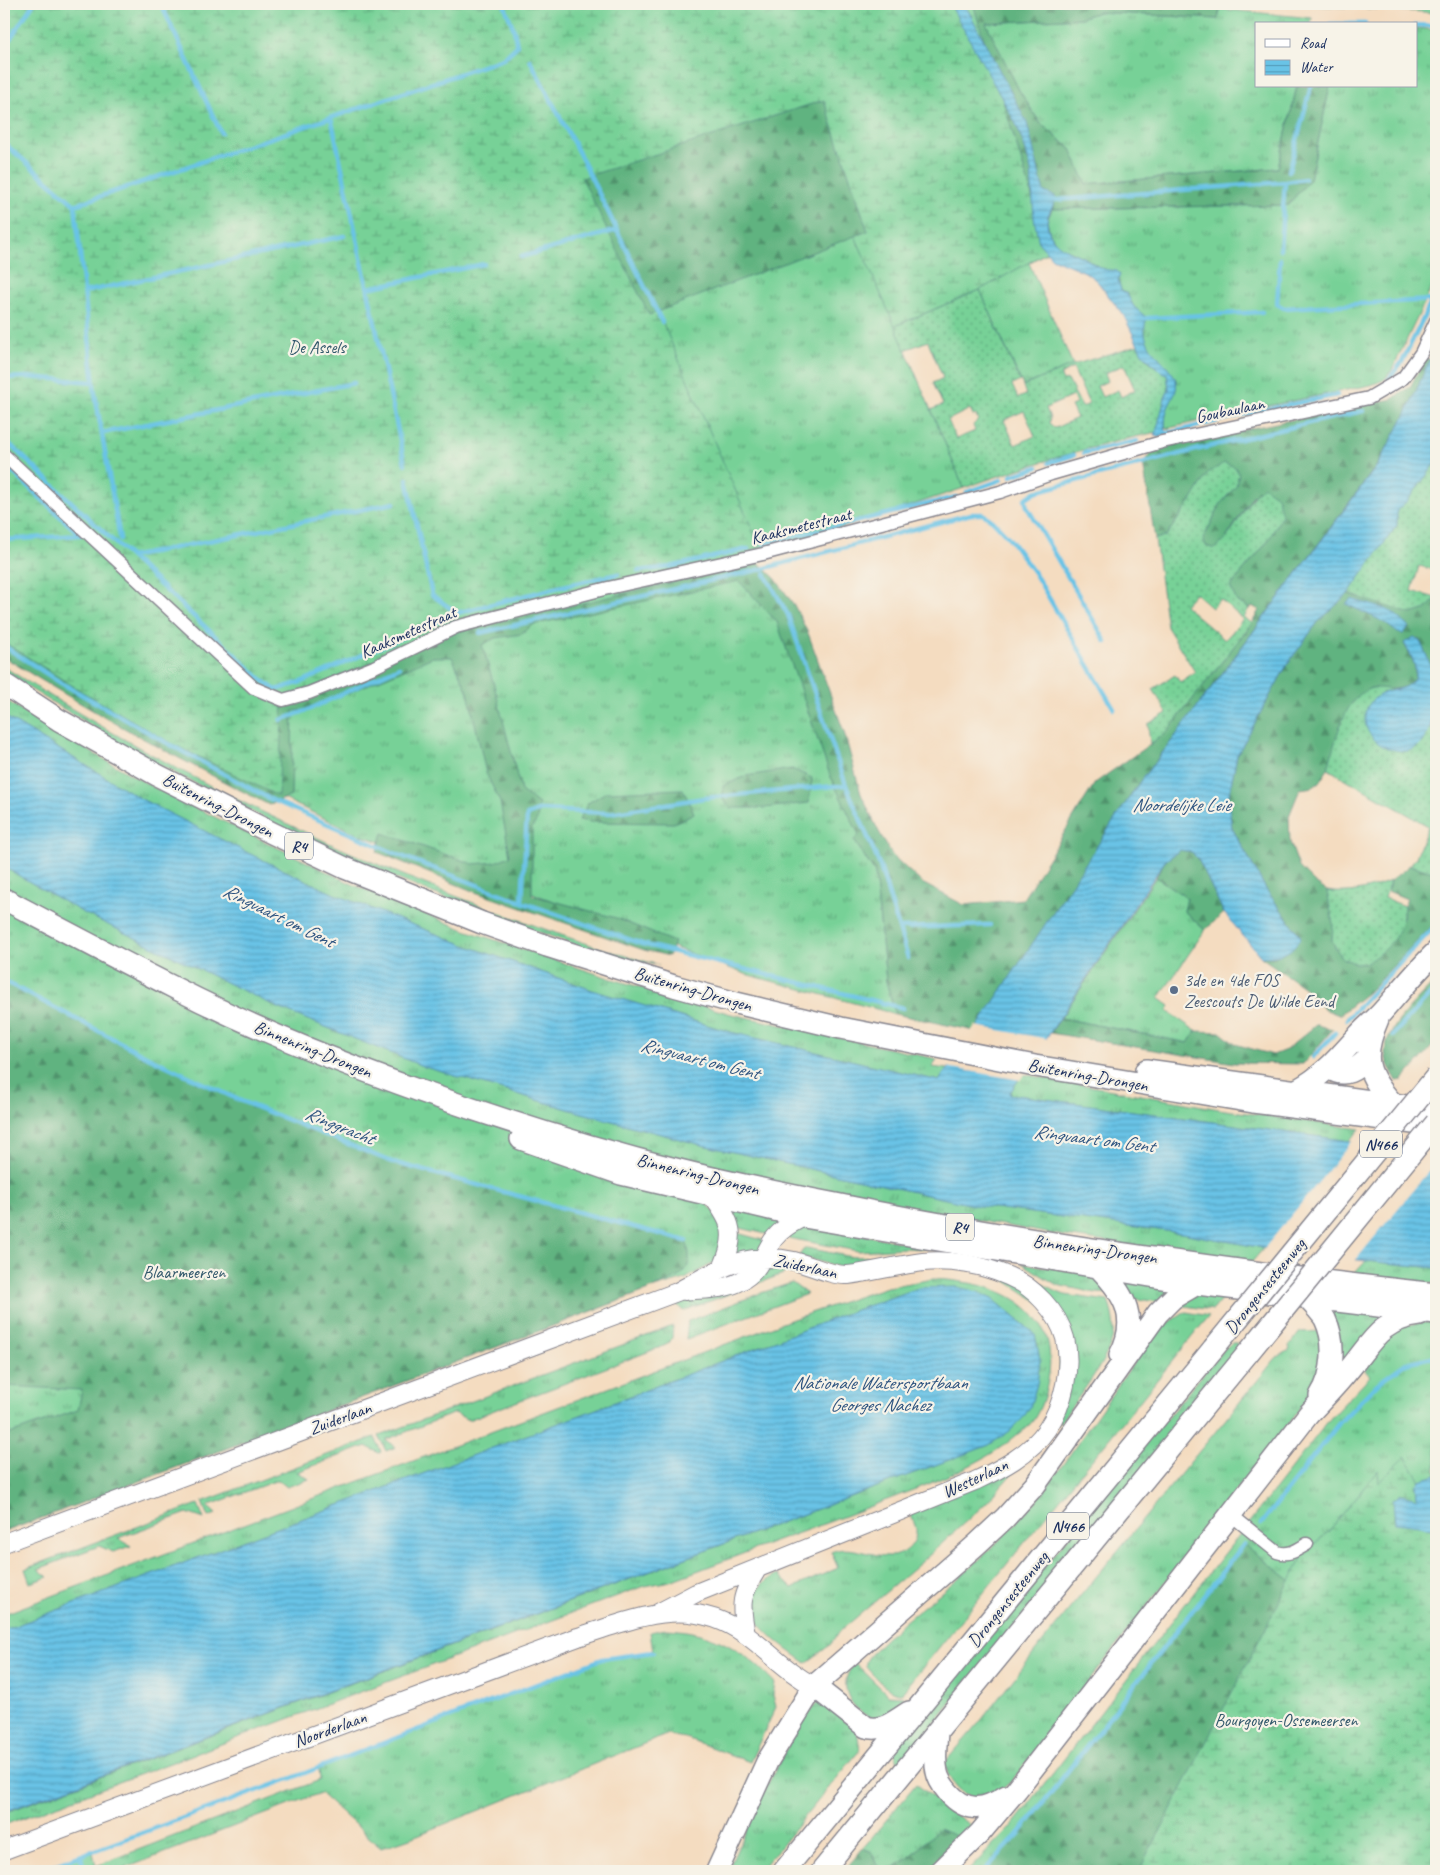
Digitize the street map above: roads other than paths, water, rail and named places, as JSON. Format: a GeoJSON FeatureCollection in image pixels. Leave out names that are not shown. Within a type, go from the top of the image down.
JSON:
{"type":"FeatureCollection","features":[{"type":"Feature","properties":{"kind":"highway","name":"Buitenring-Drongen"},"geometry":{"type":"LineString","coordinates":[[4,684],[67,725],[157,775],[346,868],[482,923],[547,946],[674,986],[841,1028],[1035,1066],[1253,1102],[1436,1125]]}},
{"type":"Feature","properties":{"kind":"highway","name":"Binnenring-Drongen"},"geometry":{"type":"LineString","coordinates":[[4,898],[180,991],[271,1032],[417,1090],[567,1140],[762,1190],[932,1223],[1072,1246],[1354,1285],[1436,1294]]}},
{"type":"Feature","properties":{"kind":"highway"},"geometry":{"type":"LineString","coordinates":[[1297,1090],[1310,1084],[1329,1068],[1436,952]]}},
{"type":"Feature","properties":{"kind":"highway"},"geometry":{"type":"LineString","coordinates":[[1380,1014],[1372,1034],[1368,1058],[1376,1082],[1395,1106]]}},
{"type":"Feature","properties":{"kind":"highway"},"geometry":{"type":"LineString","coordinates":[[1329,1068],[1335,1073],[1343,1074],[1353,1071],[1368,1058]]}},
{"type":"Feature","properties":{"kind":"highway"},"geometry":{"type":"LineString","coordinates":[[1058,1070],[1084,1061],[1297,1090],[1395,1106],[1436,1110]]}},
{"type":"Feature","properties":{"kind":"highway","name":"Drongensesteenweg"},"geometry":{"type":"LineString","coordinates":[[784,1871],[1436,1077]]}},
{"type":"Feature","properties":{"kind":"highway"},"geometry":{"type":"LineString","coordinates":[[492,1116],[501,1132],[568,1157],[621,1174],[804,1217],[1197,1284],[1436,1313]]}},
{"type":"Feature","properties":{"kind":"highway","name":"Drongensesteenweg"},"geometry":{"type":"LineString","coordinates":[[822,1871],[1436,1125]]}},
{"type":"Feature","properties":{"kind":"highway"},"geometry":{"type":"LineString","coordinates":[[1100,1268],[1122,1295],[1128,1312],[1129,1324],[1128,1336],[1123,1350],[1104,1386]]}},
{"type":"Feature","properties":{"kind":"highway"},"geometry":{"type":"LineString","coordinates":[[717,1871],[767,1762],[814,1686],[1005,1518],[1035,1485],[1104,1386],[1164,1306],[1178,1294],[1197,1284]]}},
{"type":"Feature","properties":{"kind":"highway"},"geometry":{"type":"LineString","coordinates":[[941,1871],[980,1833],[1238,1520],[1326,1387],[1331,1363],[1332,1343],[1324,1318],[1307,1298]]}},
{"type":"Feature","properties":{"kind":"highway"},"geometry":{"type":"LineString","coordinates":[[1308,1415],[1347,1373],[1376,1335],[1389,1324],[1405,1316],[1436,1313]]}},
{"type":"Feature","properties":{"kind":"highway"},"geometry":{"type":"LineString","coordinates":[[814,1686],[864,1726],[876,1730],[922,1704]]}},
{"type":"Feature","properties":{"kind":"highway"},"geometry":{"type":"LineString","coordinates":[[937,1733],[935,1753],[937,1773],[943,1785],[958,1802],[967,1807],[992,1806],[1017,1789]]}},
{"type":"Feature","properties":{"kind":"street","name":"Goubaulaan"},"geometry":{"type":"LineString","coordinates":[[1000,492],[1052,474],[1162,442],[1369,398],[1403,378],[1421,353],[1436,321]]}},
{"type":"Feature","properties":{"kind":"street","name":"Kaaksmetestraat"},"geometry":{"type":"LineString","coordinates":[[4,455],[254,688],[283,700],[309,693],[374,667],[456,627],[608,588],[763,554],[1000,492]]}},
{"type":"Feature","properties":{"kind":"street"},"geometry":{"type":"LineString","coordinates":[[712,1196],[726,1215],[731,1229],[731,1241],[723,1266]]}},
{"type":"Feature","properties":{"kind":"street","name":"Zuiderlaan"},"geometry":{"type":"LineString","coordinates":[[677,1292],[727,1287],[740,1282],[760,1264],[772,1242],[783,1229],[804,1217]]}},
{"type":"Feature","properties":{"kind":"street","name":"Zuiderlaan"},"geometry":{"type":"LineString","coordinates":[[4,1543],[677,1292],[723,1266],[764,1258],[795,1262],[846,1275]]}},
{"type":"Feature","properties":{"kind":"street","name":"Westerlaan"},"geometry":{"type":"LineString","coordinates":[[658,1613],[696,1593],[975,1481],[997,1470],[1028,1449],[1039,1439],[1055,1415],[1061,1402],[1066,1368],[1064,1337],[1059,1324],[1050,1310],[1026,1286],[994,1271],[972,1265],[946,1262],[925,1262],[846,1275]]}},
{"type":"Feature","properties":{"kind":"street"},"geometry":{"type":"LineString","coordinates":[[1238,1520],[1277,1552],[1284,1554],[1294,1552],[1307,1544]]}},
{"type":"Feature","properties":{"kind":"street"},"geometry":{"type":"LineString","coordinates":[[746,1635],[742,1598],[746,1586],[761,1567]]}},
{"type":"Feature","properties":{"kind":"street"},"geometry":{"type":"LineString","coordinates":[[658,1613],[682,1612],[707,1617],[730,1626],[746,1635],[798,1678],[814,1686]]}},
{"type":"Feature","properties":{"kind":"street","name":"Noorderlaan"},"geometry":{"type":"LineString","coordinates":[[4,1850],[578,1637],[658,1613]]}},
{"type":"Feature","properties":{"kind":"water"},"geometry":{"type":"Polygon","coordinates":[[[952,4],[963,4],[969,12],[1027,123],[1044,192],[1055,196],[1047,222],[1052,237],[1062,247],[1098,267],[1116,270],[1120,275],[1118,280],[1121,290],[1127,294],[1134,307],[1147,318],[1145,328],[1150,346],[1173,374],[1177,385],[1166,416],[1165,429],[1169,433],[1159,438],[1155,436],[1169,389],[1167,374],[1161,372],[1142,353],[1124,316],[1097,281],[1085,272],[1052,258],[1039,243],[1034,218],[1031,171],[1026,151],[1016,124],[952,8],[952,4]]]}},
{"type":"Feature","properties":{"kind":"water"},"geometry":{"type":"Polygon","coordinates":[[[1436,345],[1436,463],[1407,501],[1397,510],[1397,525],[1348,594],[1318,622],[1288,663],[1237,755],[1228,799],[1232,828],[1267,891],[1301,937],[1289,951],[1274,956],[1261,957],[1224,913],[1199,861],[1192,852],[1180,850],[1165,861],[1009,1094],[1436,1153],[1436,1268],[1264,1248],[1182,1233],[973,1205],[702,1145],[575,1111],[425,1067],[281,1009],[82,912],[4,867],[4,716],[143,800],[250,854],[334,894],[467,946],[595,991],[730,1032],[939,1081],[1141,780],[1377,466],[1406,414],[1436,345]]]}},
{"type":"Feature","properties":{"kind":"water"},"geometry":{"type":"Polygon","coordinates":[[[1351,599],[1386,609],[1394,613],[1409,627],[1403,634],[1398,633],[1382,621],[1346,604],[1351,599]]]}},
{"type":"Feature","properties":{"kind":"water"},"geometry":{"type":"Polygon","coordinates":[[[1414,637],[1422,645],[1433,673],[1435,707],[1429,729],[1422,742],[1412,750],[1402,751],[1383,746],[1377,742],[1367,729],[1365,715],[1371,702],[1376,697],[1407,686],[1413,680],[1415,667],[1404,643],[1414,637]]]}},
{"type":"Feature","properties":{"kind":"water","name":"Nationale Watersportbaan Georges Nachez"},"geometry":{"type":"Polygon","coordinates":[[[957,1287],[978,1292],[993,1299],[1035,1334],[1040,1360],[1037,1384],[1030,1407],[1023,1418],[1010,1431],[989,1445],[4,1812],[4,1630],[581,1415],[853,1311],[919,1288],[957,1287]]]}},
{"type":"Feature","properties":{"kind":"water"},"geometry":{"type":"Polygon","coordinates":[[[1436,1475],[1436,1530],[1395,1523],[1393,1500],[1401,1494],[1417,1498],[1416,1484],[1420,1480],[1436,1475]]]}},
{"type":"Feature","properties":{"kind":"waterway"},"geometry":{"type":"LineString","coordinates":[[4,48],[33,4]]}},
{"type":"Feature","properties":{"kind":"waterway"},"geometry":{"type":"LineString","coordinates":[[161,4],[221,133]]}},
{"type":"Feature","properties":{"kind":"waterway"},"geometry":{"type":"LineString","coordinates":[[120,539],[95,394],[75,205],[503,59],[517,46],[514,30],[504,4]]}},
{"type":"Feature","properties":{"kind":"waterway"},"geometry":{"type":"LineString","coordinates":[[1418,25],[1436,26]]}},
{"type":"Feature","properties":{"kind":"waterway"},"geometry":{"type":"LineString","coordinates":[[530,60],[583,161],[662,322]]}},
{"type":"Feature","properties":{"kind":"waterway"},"geometry":{"type":"LineString","coordinates":[[1289,171],[1310,88]]}},
{"type":"Feature","properties":{"kind":"waterway"},"geometry":{"type":"LineString","coordinates":[[331,117],[405,464]]}},
{"type":"Feature","properties":{"kind":"waterway"},"geometry":{"type":"LineString","coordinates":[[4,143],[75,205]]}},
{"type":"Feature","properties":{"kind":"waterway"},"geometry":{"type":"LineString","coordinates":[[1285,182],[1305,179]]}},
{"type":"Feature","properties":{"kind":"waterway"},"geometry":{"type":"LineString","coordinates":[[1056,200],[1285,182],[1280,250]]}},
{"type":"Feature","properties":{"kind":"waterway"},"geometry":{"type":"LineString","coordinates":[[521,257],[617,230]]}},
{"type":"Feature","properties":{"kind":"waterway"},"geometry":{"type":"LineString","coordinates":[[84,292],[344,236]]}},
{"type":"Feature","properties":{"kind":"waterway"},"geometry":{"type":"LineString","coordinates":[[1280,259],[1277,304],[1284,308],[1432,300]]}},
{"type":"Feature","properties":{"kind":"waterway"},"geometry":{"type":"LineString","coordinates":[[368,288],[484,264]]}},
{"type":"Feature","properties":{"kind":"waterway"},"geometry":{"type":"LineString","coordinates":[[1389,379],[1402,362],[1436,292]]}},
{"type":"Feature","properties":{"kind":"waterway"},"geometry":{"type":"LineString","coordinates":[[1147,318],[1262,312]]}},
{"type":"Feature","properties":{"kind":"waterway"},"geometry":{"type":"LineString","coordinates":[[4,378],[27,377],[94,382]]}},
{"type":"Feature","properties":{"kind":"waterway"},"geometry":{"type":"LineString","coordinates":[[102,433],[354,383]]}},
{"type":"Feature","properties":{"kind":"waterway"},"geometry":{"type":"LineString","coordinates":[[1169,433],[1250,413],[1337,395]]}},
{"type":"Feature","properties":{"kind":"waterway"},"geometry":{"type":"LineString","coordinates":[[1106,642],[1027,507],[1025,499],[1035,492],[1117,470],[1363,411]]}},
{"type":"Feature","properties":{"kind":"waterway"},"geometry":{"type":"LineString","coordinates":[[4,439],[263,681],[276,690],[301,682],[457,613],[618,574]]}},
{"type":"Feature","properties":{"kind":"waterway"},"geometry":{"type":"LineString","coordinates":[[1084,453],[1137,441]]}},
{"type":"Feature","properties":{"kind":"waterway"},"geometry":{"type":"LineString","coordinates":[[1049,463],[1074,455]]}},
{"type":"Feature","properties":{"kind":"waterway"},"geometry":{"type":"LineString","coordinates":[[4,464],[80,535],[4,540]]}},
{"type":"Feature","properties":{"kind":"waterway"},"geometry":{"type":"LineString","coordinates":[[1011,476],[1038,467]]}},
{"type":"Feature","properties":{"kind":"waterway"},"geometry":{"type":"LineString","coordinates":[[407,479],[432,595],[457,613]]}},
{"type":"Feature","properties":{"kind":"waterway"},"geometry":{"type":"LineString","coordinates":[[967,492],[1001,480]]}},
{"type":"Feature","properties":{"kind":"waterway"},"geometry":{"type":"LineString","coordinates":[[764,544],[956,497]]}},
{"type":"Feature","properties":{"kind":"waterway"},"geometry":{"type":"LineString","coordinates":[[130,557],[394,503]]}},
{"type":"Feature","properties":{"kind":"waterway"},"geometry":{"type":"LineString","coordinates":[[480,633],[758,570],[971,514],[983,514],[993,521],[1009,538],[1035,574],[1114,709]]}},
{"type":"Feature","properties":{"kind":"waterway"},"geometry":{"type":"LineString","coordinates":[[638,571],[670,567],[748,549]]}},
{"type":"Feature","properties":{"kind":"waterway"},"geometry":{"type":"LineString","coordinates":[[765,574],[788,615],[846,785]]}},
{"type":"Feature","properties":{"kind":"waterway"},"geometry":{"type":"LineString","coordinates":[[4,646],[61,683],[268,798],[399,855],[527,904],[642,944],[903,1008]]}},
{"type":"Feature","properties":{"kind":"waterway"},"geometry":{"type":"LineString","coordinates":[[281,720],[308,710],[399,667]]}},
{"type":"Feature","properties":{"kind":"waterway"},"geometry":{"type":"LineString","coordinates":[[522,902],[527,815],[540,810],[609,813],[704,798],[846,785],[880,866],[908,958]]}},
{"type":"Feature","properties":{"kind":"waterway"},"geometry":{"type":"LineString","coordinates":[[899,928],[990,925]]}},
{"type":"Feature","properties":{"kind":"waterway"},"geometry":{"type":"LineString","coordinates":[[1347,1019],[1436,925]]}},
{"type":"Feature","properties":{"kind":"waterway","name":"Ringgracht"},"geometry":{"type":"LineString","coordinates":[[4,981],[148,1057],[241,1101],[392,1162],[686,1241]]}},
{"type":"Feature","properties":{"kind":"waterway"},"geometry":{"type":"LineString","coordinates":[[1393,1035],[1436,988]]}},
{"type":"Feature","properties":{"kind":"waterway"},"geometry":{"type":"LineString","coordinates":[[1313,1057],[1335,1033]]}},
{"type":"Feature","properties":{"kind":"waterway"},"geometry":{"type":"LineString","coordinates":[[1261,1524],[1340,1422],[1377,1384],[1406,1363],[1436,1356]]}},
{"type":"Feature","properties":{"kind":"waterway"},"geometry":{"type":"LineString","coordinates":[[984,1871],[1019,1834],[1244,1544]]}},
{"type":"Feature","properties":{"kind":"waterway"},"geometry":{"type":"LineString","coordinates":[[38,1871],[292,1778],[602,1659],[653,1652]]}},
{"type":"Feature","properties":{"kind":"waterway"},"geometry":{"type":"LineString","coordinates":[[81,1856],[84,1871]]}},
{"type":"Feature","properties":{"kind":"place","name":"3de en 4de FOS Zeescouts De Wilde Eend"},"geometry":{"type":"Point","coordinates":[1174,990]}},
{"type":"Feature","properties":{"kind":"park label","name":"De Assels"},"geometry":{"type":"Point","coordinates":[317,347]}},
{"type":"Feature","properties":{"kind":"park label","name":"Blaarmeersen"},"geometry":{"type":"Point","coordinates":[184,1272]}},
{"type":"Feature","properties":{"kind":"park label","name":"Bourgoyen-Ossemeersen"},"geometry":{"type":"Point","coordinates":[1286,1720]}},
{"type":"Feature","properties":{"kind":"water label","name":"Noordelijke Leie"},"geometry":{"type":"Point","coordinates":[1181,804]}},
{"type":"Feature","properties":{"kind":"water label","name":"Ringvaart om Gent"},"geometry":{"type":"Point","coordinates":[279,915]}},
{"type":"Feature","properties":{"kind":"water label","name":"Ringvaart om Gent"},"geometry":{"type":"Point","coordinates":[700,1058]}},
{"type":"Feature","properties":{"kind":"water label","name":"Ringvaart om Gent"},"geometry":{"type":"Point","coordinates":[1094,1138]}}]}
